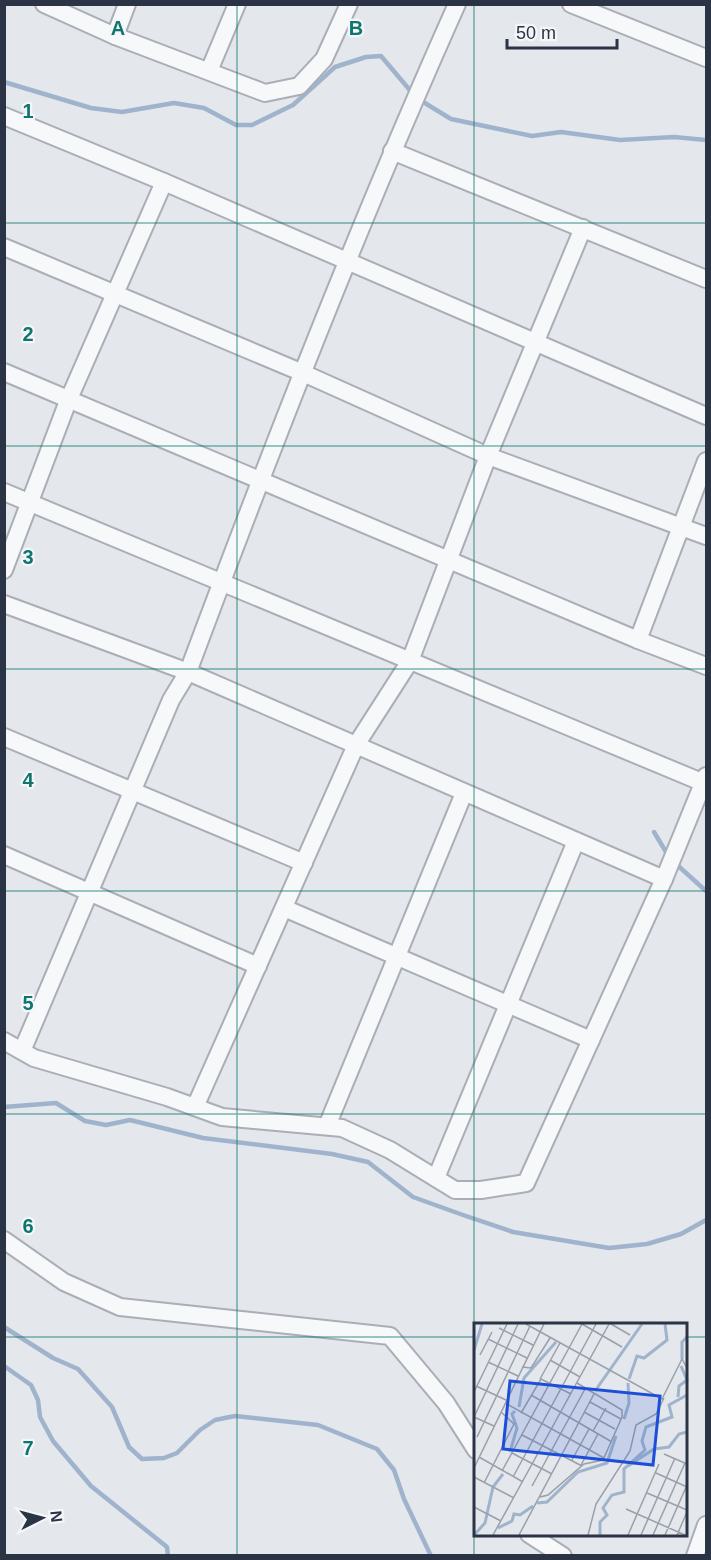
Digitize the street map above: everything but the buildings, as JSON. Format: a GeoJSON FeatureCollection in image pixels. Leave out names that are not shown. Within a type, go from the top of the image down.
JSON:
{"type":"FeatureCollection","features":[{"type":"Feature","properties":{"kind":"street"},"geometry":{"type":"LineString","coordinates":[[44,4],[115,36],[265,93],[299,86],[324,59],[349,4]]}},
{"type":"Feature","properties":{"kind":"street"},"geometry":{"type":"LineString","coordinates":[[115,36],[127,4]]}},
{"type":"Feature","properties":{"kind":"street"},"geometry":{"type":"LineString","coordinates":[[209,71],[237,4]]}},
{"type":"Feature","properties":{"kind":"street"},"geometry":{"type":"LineString","coordinates":[[22,1052],[171,700],[188,672],[259,479],[392,151],[458,4]]}},
{"type":"Feature","properties":{"kind":"street"},"geometry":{"type":"LineString","coordinates":[[570,4],[706,58]]}},
{"type":"Feature","properties":{"kind":"street"},"geometry":{"type":"LineString","coordinates":[[4,116],[164,182],[706,416]]}},
{"type":"Feature","properties":{"kind":"street"},"geometry":{"type":"LineString","coordinates":[[392,151],[706,279]]}},
{"type":"Feature","properties":{"kind":"street"},"geometry":{"type":"LineString","coordinates":[[4,570],[68,401],[164,182]]}},
{"type":"Feature","properties":{"kind":"street"},"geometry":{"type":"LineString","coordinates":[[195,1107],[356,745],[410,661],[488,456],[583,228]]}},
{"type":"Feature","properties":{"kind":"street"},"geometry":{"type":"LineString","coordinates":[[4,247],[303,373],[488,456],[682,525],[706,536]]}},
{"type":"Feature","properties":{"kind":"street"},"geometry":{"type":"LineString","coordinates":[[4,372],[638,640],[706,666]]}},
{"type":"Feature","properties":{"kind":"street"},"geometry":{"type":"LineString","coordinates":[[638,640],[706,461]]}},
{"type":"Feature","properties":{"kind":"street"},"geometry":{"type":"LineString","coordinates":[[4,492],[410,661],[705,779],[664,879],[526,1183],[481,1190],[455,1190],[380,1146],[342,1128],[222,1117],[167,1096],[34,1058],[4,1041]]}},
{"type":"Feature","properties":{"kind":"street"},"geometry":{"type":"LineString","coordinates":[[4,604],[188,672],[664,879]]}},
{"type":"Feature","properties":{"kind":"street"},"geometry":{"type":"LineString","coordinates":[[4,737],[304,863]]}},
{"type":"Feature","properties":{"kind":"street"},"geometry":{"type":"LineString","coordinates":[[327,1126],[464,793]]}},
{"type":"Feature","properties":{"kind":"street"},"geometry":{"type":"LineString","coordinates":[[436,1178],[576,841]]}},
{"type":"Feature","properties":{"kind":"street"},"geometry":{"type":"LineString","coordinates":[[4,855],[258,966]]}},
{"type":"Feature","properties":{"kind":"street"},"geometry":{"type":"LineString","coordinates":[[284,908],[591,1040]]}},
{"type":"Feature","properties":{"kind":"street"},"geometry":{"type":"LineString","coordinates":[[4,1240],[64,1282],[120,1307],[390,1336],[446,1403],[474,1447]]}},
{"type":"Feature","properties":{"kind":"street"},"geometry":{"type":"LineString","coordinates":[[695,1556],[706,1525]]}},
{"type":"Feature","properties":{"kind":"street"},"geometry":{"type":"LineString","coordinates":[[532,1536],[563,1556]]}},
{"type":"Feature","properties":{"kind":"waterway"},"geometry":{"type":"LineString","coordinates":[[4,82],[91,108],[122,112],[174,103],[204,108],[236,125],[252,125],[293,105],[335,67],[366,57],[381,56],[414,95]]}},
{"type":"Feature","properties":{"kind":"waterway"},"geometry":{"type":"LineString","coordinates":[[420,100],[451,119],[532,136],[561,132],[620,140],[674,137],[706,140]]}},
{"type":"Feature","properties":{"kind":"waterway"},"geometry":{"type":"LineString","coordinates":[[654,832],[669,857]]}},
{"type":"Feature","properties":{"kind":"waterway"},"geometry":{"type":"LineString","coordinates":[[675,863],[706,891]]}},
{"type":"Feature","properties":{"kind":"waterway"},"geometry":{"type":"LineString","coordinates":[[4,1107],[56,1103],[85,1121],[106,1125],[130,1120],[203,1138],[332,1154],[368,1162],[413,1197],[463,1215],[513,1232],[609,1248],[647,1244],[681,1234],[706,1220]]}},
{"type":"Feature","properties":{"kind":"waterway"},"geometry":{"type":"LineString","coordinates":[[4,1327],[53,1358],[78,1369],[112,1407],[129,1447],[142,1459],[164,1458],[177,1453],[200,1430],[215,1420],[235,1416],[318,1425],[377,1449],[394,1470],[404,1499],[431,1556]]}},
{"type":"Feature","properties":{"kind":"waterway"},"geometry":{"type":"LineString","coordinates":[[4,1366],[31,1385],[38,1400],[40,1417],[53,1441],[91,1486],[167,1547],[168,1556]]}}]}
